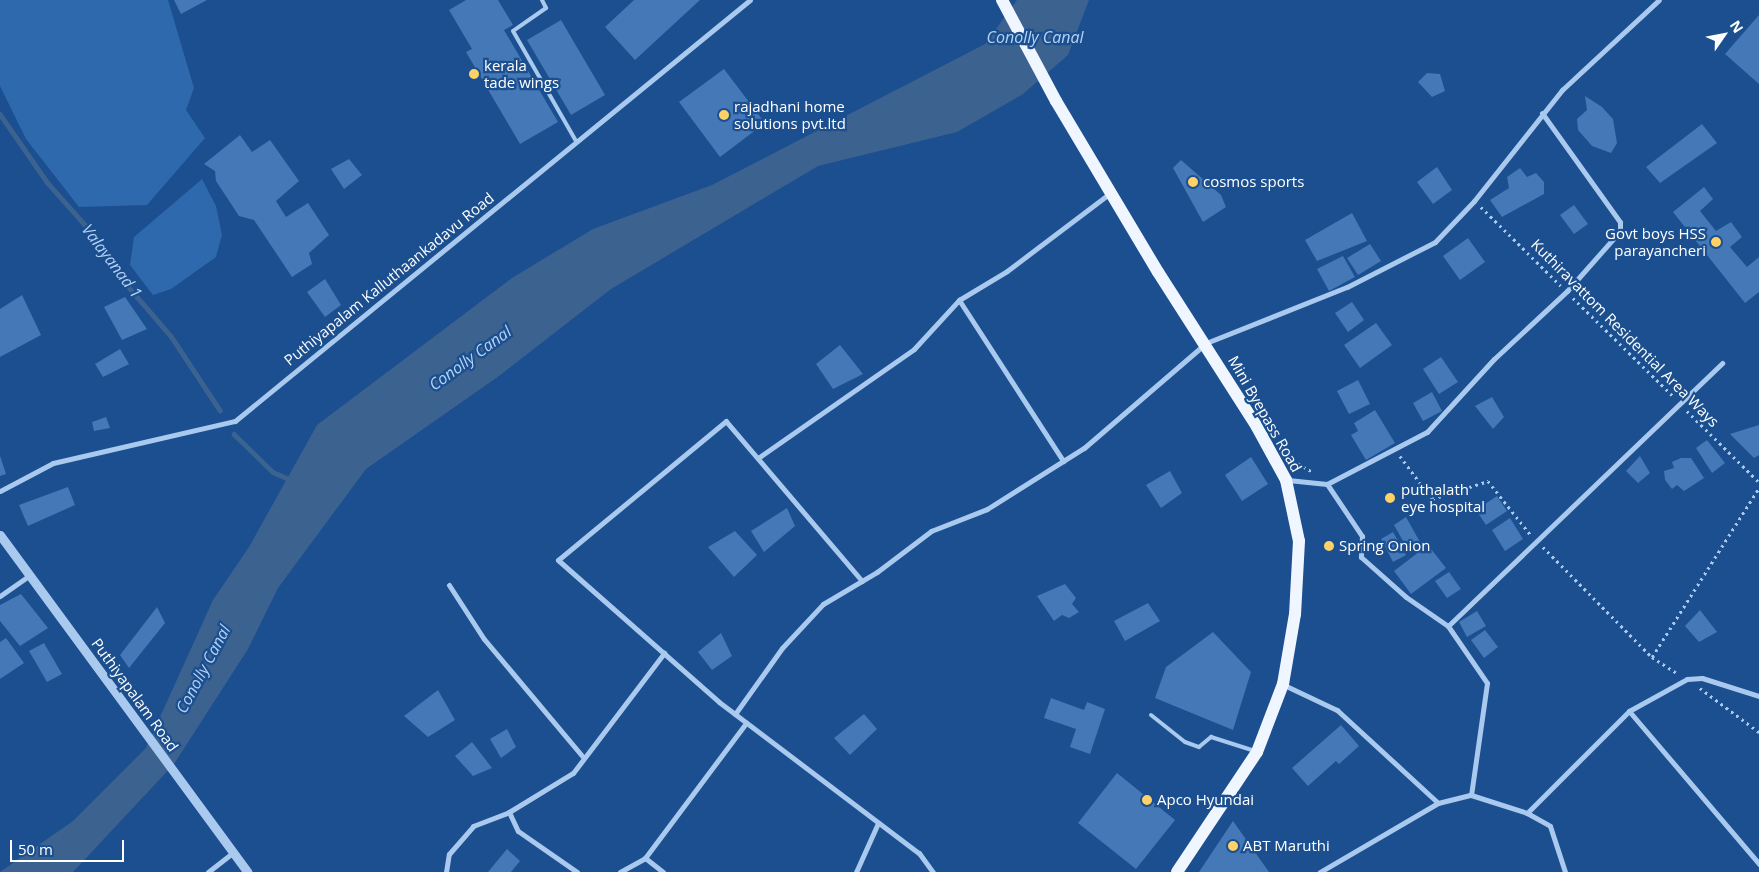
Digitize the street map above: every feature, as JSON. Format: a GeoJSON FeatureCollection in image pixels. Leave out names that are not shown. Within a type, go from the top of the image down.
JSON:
{"type":"FeatureCollection","features":[{"type":"Feature","properties":{"kind":"main road","name":"Mini Byepass Road"},"geometry":{"type":"LineString","coordinates":[[1002,0],[1056,101],[1110,192],[1206,344],[1286,480],[1299,541],[1295,614],[1283,684],[1257,752],[1177,872]]}},
{"type":"Feature","properties":{"kind":"street","name":"Puthiyapalam Kalluthaankadavu Road"},"geometry":{"type":"LineString","coordinates":[[0,491],[53,462],[235,421],[750,0]]}},
{"type":"Feature","properties":{"kind":"street"},"geometry":{"type":"LineString","coordinates":[[735,714],[782,648],[823,604],[862,580],[930,531],[987,509],[1084,448],[1206,344],[1347,287],[1435,242],[1474,201],[1562,90],[1659,0]]}},
{"type":"Feature","properties":{"kind":"street"},"geometry":{"type":"LineString","coordinates":[[1286,480],[1328,484],[1427,432],[1494,359],[1567,292],[1620,231],[1620,222],[1542,114]]}},
{"type":"Feature","properties":{"kind":"street"},"geometry":{"type":"LineString","coordinates":[[758,458],[914,349],[959,300],[1007,271],[1110,192]]}},
{"type":"Feature","properties":{"kind":"street"},"geometry":{"type":"LineString","coordinates":[[959,300],[1063,461]]}},
{"type":"Feature","properties":{"kind":"street"},"geometry":{"type":"LineString","coordinates":[[1448,626],[1722,363]]}},
{"type":"Feature","properties":{"kind":"street"},"geometry":{"type":"LineString","coordinates":[[862,580],[726,421],[558,560],[746,723],[919,853],[933,872]]}},
{"type":"Feature","properties":{"kind":"street"},"geometry":{"type":"LineString","coordinates":[[1328,484],[1362,536],[1362,557],[1406,597],[1448,626],[1486,683],[1471,795]]}},
{"type":"Feature","properties":{"kind":"street","name":"Puthiyapalam Road"},"geometry":{"type":"LineString","coordinates":[[0,535],[248,872]]}},
{"type":"Feature","properties":{"kind":"street"},"geometry":{"type":"LineString","coordinates":[[0,596],[30,576]]}},
{"type":"Feature","properties":{"kind":"street"},"geometry":{"type":"LineString","coordinates":[[449,585],[484,639],[584,758]]}},
{"type":"Feature","properties":{"kind":"street"},"geometry":{"type":"LineString","coordinates":[[446,872],[449,854],[473,826],[509,812],[572,773],[664,653]]}},
{"type":"Feature","properties":{"kind":"street"},"geometry":{"type":"LineString","coordinates":[[1527,813],[1628,711],[1687,679],[1702,678],[1759,696]]}},
{"type":"Feature","properties":{"kind":"street"},"geometry":{"type":"LineString","coordinates":[[1283,684],[1337,710],[1438,803]]}},
{"type":"Feature","properties":{"kind":"street"},"geometry":{"type":"LineString","coordinates":[[1628,711],[1759,864]]}},
{"type":"Feature","properties":{"kind":"street"},"geometry":{"type":"LineString","coordinates":[[620,872],[645,858],[746,723]]}},
{"type":"Feature","properties":{"kind":"street"},"geometry":{"type":"LineString","coordinates":[[1320,872],[1438,803],[1471,795],[1527,813],[1550,826],[1565,872]]}},
{"type":"Feature","properties":{"kind":"street"},"geometry":{"type":"LineString","coordinates":[[509,812],[518,831],[577,872]]}},
{"type":"Feature","properties":{"kind":"street"},"geometry":{"type":"LineString","coordinates":[[856,872],[878,823]]}},
{"type":"Feature","properties":{"kind":"street"},"geometry":{"type":"LineString","coordinates":[[208,872],[234,852]]}},
{"type":"Feature","properties":{"kind":"street"},"geometry":{"type":"LineString","coordinates":[[645,858],[663,872]]}},
{"type":"Feature","properties":{"kind":"lane"},"geometry":{"type":"LineString","coordinates":[[542,0],[546,8],[513,31],[576,141]]}},
{"type":"Feature","properties":{"kind":"lane"},"geometry":{"type":"LineString","coordinates":[[1151,716],[1185,742],[1199,747],[1211,737],[1257,752]]}},
{"type":"Feature","properties":{"kind":"path","name":"Kuthiravattom Residential Area Ways"},"geometry":{"type":"LineString","coordinates":[[1474,201],[1759,482]]}},
{"type":"Feature","properties":{"kind":"path"},"geometry":{"type":"LineString","coordinates":[[1652,657],[1759,488]]}},
{"type":"Feature","properties":{"kind":"shaded area"},"geometry":{"type":"Polygon","coordinates":[[[0,0],[168,0],[194,88],[186,110],[205,138],[147,205],[79,207],[26,139],[0,86],[0,0]]]}},
{"type":"Feature","properties":{"kind":"shaded area"},"geometry":{"type":"Polygon","coordinates":[[[202,179],[216,206],[222,235],[216,257],[171,289],[153,295],[130,265],[134,237],[202,179]]]}},
{"type":"Feature","properties":{"kind":"water","name":"Conolly Canal"},"geometry":{"type":"Polygon","coordinates":[[[1017,0],[1089,0],[1068,55],[1023,94],[957,132],[818,166],[611,289],[499,376],[366,469],[278,588],[248,649],[174,764],[73,872],[0,872],[73,821],[146,748],[213,600],[249,547],[317,425],[512,278],[593,229],[712,185],[985,44],[1017,0]]]}},
{"type":"Feature","properties":{"kind":"building"},"geometry":{"type":"Polygon","coordinates":[[[174,0],[207,0],[181,14],[174,0]]]}},
{"type":"Feature","properties":{"kind":"building"},"geometry":{"type":"Polygon","coordinates":[[[466,0],[498,0],[513,25],[504,30],[558,122],[520,144],[466,52],[472,49],[449,10],[466,0]]]}},
{"type":"Feature","properties":{"kind":"building"},"geometry":{"type":"Polygon","coordinates":[[[634,0],[700,0],[635,60],[605,27],[634,0]]]}},
{"type":"Feature","properties":{"kind":"building"},"geometry":{"type":"Polygon","coordinates":[[[1759,15],[1759,84],[1725,54],[1759,15]]]}},
{"type":"Feature","properties":{"kind":"building"},"geometry":{"type":"Polygon","coordinates":[[[561,20],[605,95],[571,115],[527,40],[561,20]]]}},
{"type":"Feature","properties":{"kind":"building","name":"rajadhani home solutions pvt.ltd"},"geometry":{"type":"Polygon","coordinates":[[[724,69],[765,123],[720,157],[679,102],[724,69]]]}},
{"type":"Feature","properties":{"kind":"building"},"geometry":{"type":"Polygon","coordinates":[[[1427,73],[1440,74],[1445,91],[1432,97],[1418,82],[1427,73]]]}},
{"type":"Feature","properties":{"kind":"building"},"geometry":{"type":"Polygon","coordinates":[[[1585,96],[1602,107],[1613,119],[1617,143],[1611,153],[1592,146],[1578,130],[1577,119],[1587,110],[1585,96]]]}},
{"type":"Feature","properties":{"kind":"building"},"geometry":{"type":"Polygon","coordinates":[[[1702,124],[1717,143],[1660,183],[1646,167],[1702,124]]]}},
{"type":"Feature","properties":{"kind":"building"},"geometry":{"type":"Polygon","coordinates":[[[240,135],[252,152],[270,140],[299,181],[276,201],[286,217],[308,203],[329,235],[309,253],[312,264],[292,277],[254,220],[239,216],[216,181],[215,171],[204,164],[240,135]]]}},
{"type":"Feature","properties":{"kind":"building"},"geometry":{"type":"Polygon","coordinates":[[[349,159],[362,175],[344,189],[331,169],[349,159]]]}},
{"type":"Feature","properties":{"kind":"building","name":"cosmos sports"},"geometry":{"type":"Polygon","coordinates":[[[1181,160],[1221,195],[1226,207],[1203,222],[1173,168],[1181,160]]]}},
{"type":"Feature","properties":{"kind":"building"},"geometry":{"type":"Polygon","coordinates":[[[1437,167],[1452,190],[1433,204],[1417,182],[1437,167]]]}},
{"type":"Feature","properties":{"kind":"building"},"geometry":{"type":"Polygon","coordinates":[[[1520,168],[1527,177],[1536,173],[1544,182],[1544,194],[1502,217],[1490,200],[1509,188],[1507,177],[1520,168]]]}},
{"type":"Feature","properties":{"kind":"building","name":"Govt boys HSS parayancheri"},"geometry":{"type":"Polygon","coordinates":[[[1704,187],[1713,199],[1700,211],[1716,231],[1731,222],[1742,237],[1730,247],[1747,267],[1759,257],[1759,292],[1745,303],[1673,212],[1704,187]]]}},
{"type":"Feature","properties":{"kind":"building"},"geometry":{"type":"Polygon","coordinates":[[[1574,205],[1588,224],[1574,234],[1560,215],[1574,205]]]}},
{"type":"Feature","properties":{"kind":"building"},"geometry":{"type":"Polygon","coordinates":[[[1352,213],[1367,241],[1317,261],[1305,240],[1352,213]]]}},
{"type":"Feature","properties":{"kind":"building"},"geometry":{"type":"Polygon","coordinates":[[[1468,238],[1485,262],[1460,280],[1443,256],[1468,238]]]}},
{"type":"Feature","properties":{"kind":"building"},"geometry":{"type":"Polygon","coordinates":[[[1370,244],[1381,261],[1358,275],[1347,258],[1370,244]]]}},
{"type":"Feature","properties":{"kind":"building"},"geometry":{"type":"Polygon","coordinates":[[[1343,256],[1355,277],[1329,291],[1317,269],[1343,256]]]}},
{"type":"Feature","properties":{"kind":"building"},"geometry":{"type":"Polygon","coordinates":[[[325,279],[341,305],[325,317],[307,292],[325,279]]]}},
{"type":"Feature","properties":{"kind":"building"},"geometry":{"type":"Polygon","coordinates":[[[22,295],[41,335],[0,357],[0,309],[22,295]]]}},
{"type":"Feature","properties":{"kind":"building"},"geometry":{"type":"Polygon","coordinates":[[[125,297],[147,329],[122,340],[104,307],[125,297]]]}},
{"type":"Feature","properties":{"kind":"building"},"geometry":{"type":"Polygon","coordinates":[[[1352,302],[1364,320],[1348,332],[1335,313],[1352,302]]]}},
{"type":"Feature","properties":{"kind":"building"},"geometry":{"type":"Polygon","coordinates":[[[1376,323],[1392,345],[1360,368],[1344,345],[1376,323]]]}},
{"type":"Feature","properties":{"kind":"building"},"geometry":{"type":"Polygon","coordinates":[[[840,345],[863,374],[833,389],[816,364],[840,345]]]}},
{"type":"Feature","properties":{"kind":"building"},"geometry":{"type":"Polygon","coordinates":[[[120,349],[129,364],[103,377],[95,364],[120,349]]]}},
{"type":"Feature","properties":{"kind":"building"},"geometry":{"type":"Polygon","coordinates":[[[1441,357],[1458,382],[1439,394],[1423,369],[1441,357]]]}},
{"type":"Feature","properties":{"kind":"building"},"geometry":{"type":"Polygon","coordinates":[[[1358,380],[1370,404],[1349,414],[1337,391],[1358,380]]]}},
{"type":"Feature","properties":{"kind":"building"},"geometry":{"type":"Polygon","coordinates":[[[1432,392],[1442,411],[1423,421],[1413,403],[1432,392]]]}},
{"type":"Feature","properties":{"kind":"building"},"geometry":{"type":"Polygon","coordinates":[[[1492,397],[1504,417],[1493,429],[1475,406],[1492,397]]]}},
{"type":"Feature","properties":{"kind":"building"},"geometry":{"type":"Polygon","coordinates":[[[1375,410],[1395,443],[1366,460],[1351,435],[1358,431],[1354,423],[1375,410]]]}},
{"type":"Feature","properties":{"kind":"building"},"geometry":{"type":"Polygon","coordinates":[[[106,417],[110,428],[94,431],[92,422],[106,417]]]}},
{"type":"Feature","properties":{"kind":"building"},"geometry":{"type":"Polygon","coordinates":[[[1759,425],[1759,455],[1754,458],[1730,434],[1759,425]]]}},
{"type":"Feature","properties":{"kind":"building"},"geometry":{"type":"Polygon","coordinates":[[[1707,440],[1725,463],[1712,473],[1696,448],[1707,440]]]}},
{"type":"Feature","properties":{"kind":"building"},"geometry":{"type":"Polygon","coordinates":[[[0,456],[6,474],[0,476],[0,456]]]}},
{"type":"Feature","properties":{"kind":"building"},"geometry":{"type":"Polygon","coordinates":[[[1640,456],[1650,473],[1638,483],[1626,471],[1640,456]]]}},
{"type":"Feature","properties":{"kind":"building"},"geometry":{"type":"Polygon","coordinates":[[[1251,457],[1268,484],[1242,501],[1225,475],[1251,457]]]}},
{"type":"Feature","properties":{"kind":"building"},"geometry":{"type":"Polygon","coordinates":[[[1681,458],[1691,458],[1704,478],[1684,491],[1677,485],[1672,489],[1665,480],[1664,471],[1674,468],[1672,462],[1681,458]]]}},
{"type":"Feature","properties":{"kind":"building"},"geometry":{"type":"Polygon","coordinates":[[[1170,471],[1182,493],[1161,508],[1146,485],[1170,471]]]}},
{"type":"Feature","properties":{"kind":"building"},"geometry":{"type":"Polygon","coordinates":[[[68,487],[75,505],[28,526],[19,505],[68,487]]]}},
{"type":"Feature","properties":{"kind":"building"},"geometry":{"type":"Polygon","coordinates":[[[1497,496],[1507,511],[1486,525],[1476,510],[1497,496]]]}},
{"type":"Feature","properties":{"kind":"building"},"geometry":{"type":"Polygon","coordinates":[[[787,508],[795,526],[764,552],[751,531],[787,508]]]}},
{"type":"Feature","properties":{"kind":"building"},"geometry":{"type":"Polygon","coordinates":[[[1406,517],[1420,542],[1408,550],[1394,525],[1406,517]]]}},
{"type":"Feature","properties":{"kind":"building"},"geometry":{"type":"Polygon","coordinates":[[[1510,518],[1523,539],[1505,551],[1492,530],[1510,518]]]}},
{"type":"Feature","properties":{"kind":"building"},"geometry":{"type":"Polygon","coordinates":[[[735,531],[757,555],[734,577],[708,547],[735,531]]]}},
{"type":"Feature","properties":{"kind":"building"},"geometry":{"type":"Polygon","coordinates":[[[1393,532],[1406,555],[1393,562],[1381,539],[1393,532]]]}},
{"type":"Feature","properties":{"kind":"building"},"geometry":{"type":"Polygon","coordinates":[[[1428,545],[1446,568],[1411,594],[1394,571],[1428,545]]]}},
{"type":"Feature","properties":{"kind":"building"},"geometry":{"type":"Polygon","coordinates":[[[1449,572],[1461,589],[1447,598],[1435,581],[1449,572]]]}},
{"type":"Feature","properties":{"kind":"building"},"geometry":{"type":"Polygon","coordinates":[[[1065,584],[1076,598],[1072,604],[1079,612],[1069,618],[1062,615],[1054,621],[1037,596],[1065,584]]]}},
{"type":"Feature","properties":{"kind":"building"},"geometry":{"type":"Polygon","coordinates":[[[21,594],[48,628],[20,646],[0,621],[0,605],[21,594]]]}},
{"type":"Feature","properties":{"kind":"building"},"geometry":{"type":"Polygon","coordinates":[[[1148,603],[1160,621],[1125,641],[1114,621],[1148,603]]]}},
{"type":"Feature","properties":{"kind":"building"},"geometry":{"type":"Polygon","coordinates":[[[157,607],[165,623],[129,668],[120,655],[157,607]]]}},
{"type":"Feature","properties":{"kind":"building"},"geometry":{"type":"Polygon","coordinates":[[[1700,610],[1717,632],[1699,642],[1685,626],[1700,610]]]}},
{"type":"Feature","properties":{"kind":"building"},"geometry":{"type":"Polygon","coordinates":[[[1477,611],[1486,626],[1467,637],[1459,622],[1477,611]]]}},
{"type":"Feature","properties":{"kind":"building"},"geometry":{"type":"Polygon","coordinates":[[[1485,630],[1498,647],[1484,658],[1471,640],[1485,630]]]}},
{"type":"Feature","properties":{"kind":"building"},"geometry":{"type":"Polygon","coordinates":[[[1213,632],[1251,672],[1233,730],[1155,698],[1166,667],[1213,632]]]}},
{"type":"Feature","properties":{"kind":"building"},"geometry":{"type":"Polygon","coordinates":[[[721,633],[732,656],[712,670],[698,652],[721,633]]]}},
{"type":"Feature","properties":{"kind":"building"},"geometry":{"type":"Polygon","coordinates":[[[6,638],[24,663],[0,679],[0,642],[6,638]]]}},
{"type":"Feature","properties":{"kind":"building"},"geometry":{"type":"Polygon","coordinates":[[[44,643],[62,674],[47,682],[29,651],[44,643]]]}},
{"type":"Feature","properties":{"kind":"building"},"geometry":{"type":"Polygon","coordinates":[[[438,690],[455,720],[428,737],[404,716],[438,690]]]}},
{"type":"Feature","properties":{"kind":"building"},"geometry":{"type":"Polygon","coordinates":[[[1051,698],[1084,710],[1087,702],[1105,709],[1090,754],[1070,747],[1076,729],[1044,718],[1051,698]]]}},
{"type":"Feature","properties":{"kind":"building"},"geometry":{"type":"Polygon","coordinates":[[[864,714],[877,729],[850,755],[834,738],[864,714]]]}},
{"type":"Feature","properties":{"kind":"building"},"geometry":{"type":"Polygon","coordinates":[[[1341,725],[1359,746],[1339,764],[1336,761],[1308,786],[1292,768],[1341,725]]]}},
{"type":"Feature","properties":{"kind":"building"},"geometry":{"type":"Polygon","coordinates":[[[507,729],[516,747],[501,758],[490,739],[507,729]]]}},
{"type":"Feature","properties":{"kind":"building"},"geometry":{"type":"Polygon","coordinates":[[[472,742],[492,768],[473,776],[455,756],[472,742]]]}},
{"type":"Feature","properties":{"kind":"building"},"geometry":{"type":"Polygon","coordinates":[[[1117,773],[1175,820],[1136,869],[1078,823],[1117,773]]]}},
{"type":"Feature","properties":{"kind":"building","name":"ABT Maruthi"},"geometry":{"type":"Polygon","coordinates":[[[1233,821],[1269,872],[1199,872],[1233,821]]]}},
{"type":"Feature","properties":{"kind":"building"},"geometry":{"type":"Polygon","coordinates":[[[507,849],[520,861],[511,872],[488,872],[507,849]]]}},
{"type":"Feature","properties":{"kind":"waterway","name":"Valayanad 1"},"geometry":{"type":"LineString","coordinates":[[0,114],[47,182],[87,227],[120,277],[171,336],[220,410]]}},
{"type":"Feature","properties":{"kind":"waterway","name":"Valayanad 1"},"geometry":{"type":"LineString","coordinates":[[234,434],[273,472],[291,480]]}},
{"type":"Feature","properties":{"kind":"place","name":"kerala tade wings"},"geometry":{"type":"Point","coordinates":[474,74]}},
{"type":"Feature","properties":{"kind":"place","name":"rajadhani home solutions pvt.ltd"},"geometry":{"type":"Point","coordinates":[724,115]}},
{"type":"Feature","properties":{"kind":"place","name":"cosmos sports"},"geometry":{"type":"Point","coordinates":[1193,182]}},
{"type":"Feature","properties":{"kind":"place","name":"Govt boys HSS parayancheri"},"geometry":{"type":"Point","coordinates":[1716,242]}},
{"type":"Feature","properties":{"kind":"place","name":"puthalath eye hospital"},"geometry":{"type":"Point","coordinates":[1390,498]}},
{"type":"Feature","properties":{"kind":"place","name":"Spring Onion"},"geometry":{"type":"Point","coordinates":[1329,546]}},
{"type":"Feature","properties":{"kind":"place","name":"Apco Hyundai"},"geometry":{"type":"Point","coordinates":[1147,800]}},
{"type":"Feature","properties":{"kind":"place","name":"ABT Maruthi"},"geometry":{"type":"Point","coordinates":[1233,846]}}]}
